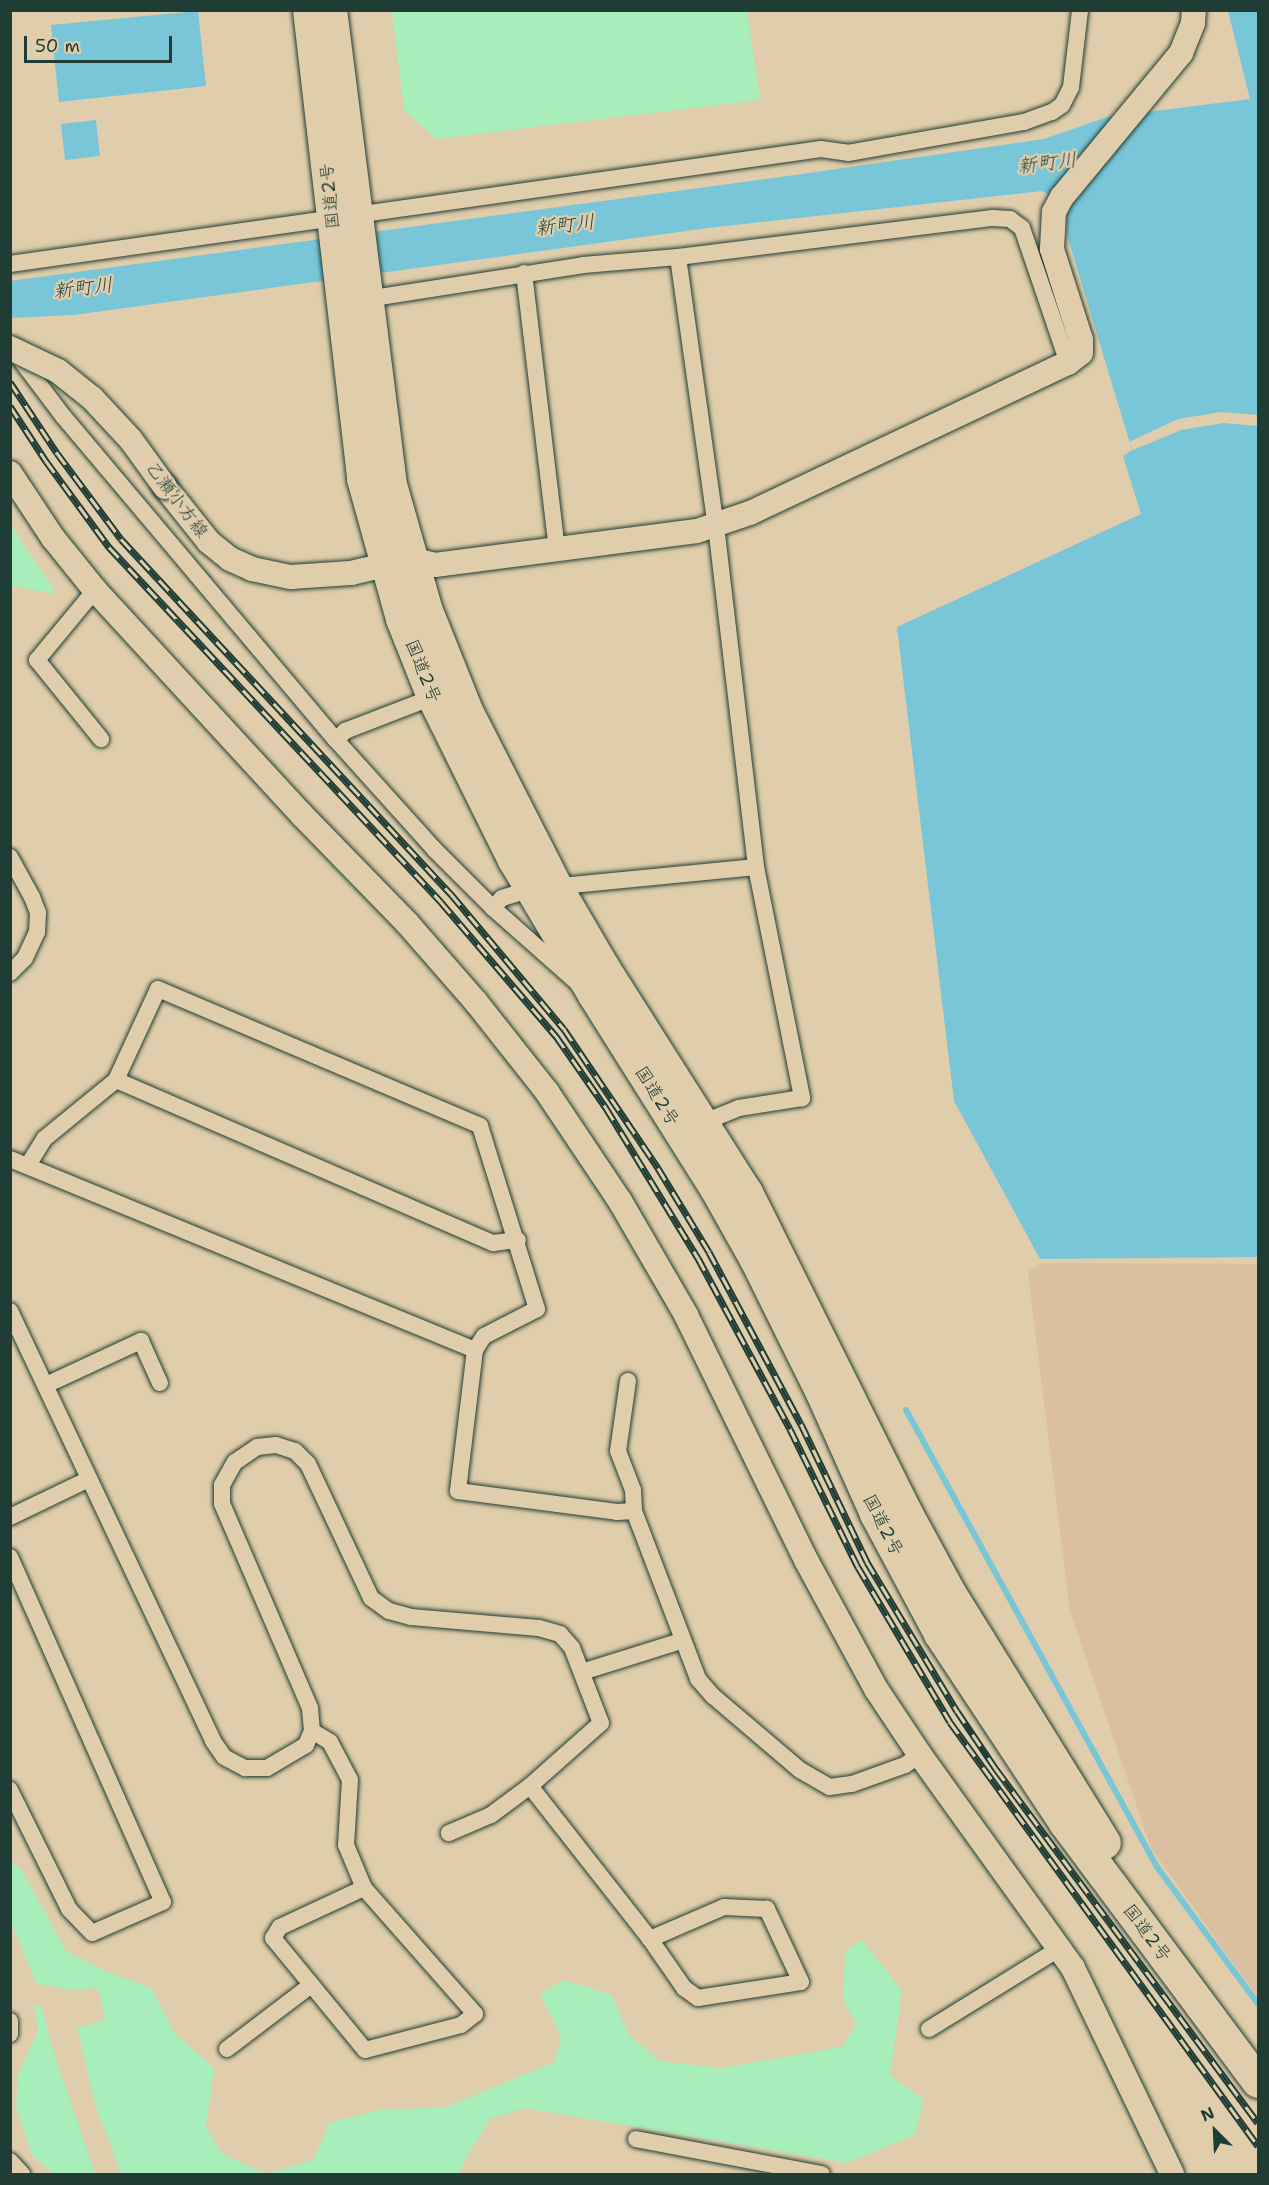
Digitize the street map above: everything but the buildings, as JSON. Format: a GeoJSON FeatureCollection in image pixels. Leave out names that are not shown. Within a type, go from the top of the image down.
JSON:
{"type":"FeatureCollection","features":[{"type":"Feature","properties":{"kind":"highway","name":"国道2号"},"geometry":{"type":"LineString","coordinates":[[309,10],[357,292],[363,479],[398,562],[427,611],[467,711],[544,887],[594,995],[715,1188],[756,1260],[822,1393],[876,1514],[940,1634],[1065,1823],[1258,2082]]}},
{"type":"Feature","properties":{"kind":"highway","name":"国道2号"},"geometry":{"type":"LineString","coordinates":[[331,10],[344,221]]}},
{"type":"Feature","properties":{"kind":"highway","name":"国道2号"},"geometry":{"type":"LineString","coordinates":[[398,562],[402,619],[432,697],[474,782],[544,887],[603,968],[747,1193],[906,1512],[989,1659],[1090,1822],[1160,1924],[1258,2058]]}},
{"type":"Feature","properties":{"kind":"street"},"geometry":{"type":"LineString","coordinates":[[11,261],[344,221],[821,148],[848,153],[1024,122],[1052,112],[1062,105],[1067,96],[1071,87],[1080,10]]}},
{"type":"Feature","properties":{"kind":"street"},"geometry":{"type":"LineString","coordinates":[[398,562],[435,565],[716,526],[1068,363],[1081,353],[1081,340],[1052,249],[1054,212],[1062,196],[1181,53],[1193,23],[1194,10]]}},
{"type":"Feature","properties":{"kind":"street"},"geometry":{"type":"LineString","coordinates":[[357,292],[678,257],[981,219],[1010,219],[1022,228],[1068,363]]}},
{"type":"Feature","properties":{"kind":"street"},"geometry":{"type":"LineString","coordinates":[[678,257],[716,526],[756,867],[802,1098],[739,1108],[702,1123]]}},
{"type":"Feature","properties":{"kind":"street"},"geometry":{"type":"LineString","coordinates":[[524,273],[557,548]]}},
{"type":"Feature","properties":{"kind":"street"},"geometry":{"type":"LineString","coordinates":[[10,346],[27,372],[70,425],[336,740],[434,849],[493,908],[565,974],[594,995]]}},
{"type":"Feature","properties":{"kind":"street","name":"乙瀬小方線"},"geometry":{"type":"LineString","coordinates":[[10,346],[58,371],[92,398],[131,440],[165,488],[209,542],[230,559],[252,569],[291,577],[351,573],[398,562]]}},
{"type":"Feature","properties":{"kind":"street"},"geometry":{"type":"LineString","coordinates":[[10,473],[53,538],[95,590],[303,816],[407,923],[476,1002],[547,1092],[620,1200],[686,1315],[806,1560],[876,1689],[920,1755],[1060,1948],[1092,2005],[1172,2175]]}},
{"type":"Feature","properties":{"kind":"street"},"geometry":{"type":"LineString","coordinates":[[95,590],[37,660],[100,739]]}},
{"type":"Feature","properties":{"kind":"street"},"geometry":{"type":"LineString","coordinates":[[336,740],[345,732],[432,697]]}},
{"type":"Feature","properties":{"kind":"street"},"geometry":{"type":"LineString","coordinates":[[10,857],[38,913],[37,932],[25,958],[10,973]]}},
{"type":"Feature","properties":{"kind":"street"},"geometry":{"type":"LineString","coordinates":[[493,908],[502,897],[544,887],[756,867]]}},
{"type":"Feature","properties":{"kind":"street"},"geometry":{"type":"LineString","coordinates":[[28,1165],[44,1139],[116,1080],[158,989],[480,1126],[518,1240],[537,1308],[484,1336],[475,1350],[458,1491],[617,1512],[634,1511]]}},
{"type":"Feature","properties":{"kind":"street"},"geometry":{"type":"LineString","coordinates":[[116,1080],[493,1243],[518,1240]]}},
{"type":"Feature","properties":{"kind":"street"},"geometry":{"type":"LineString","coordinates":[[10,1159],[28,1165],[51,1178],[475,1350]]}},
{"type":"Feature","properties":{"kind":"street"},"geometry":{"type":"LineString","coordinates":[[10,1311],[213,1741],[224,1758],[245,1768],[267,1768],[306,1745],[312,1731],[310,1708],[222,1504],[222,1485],[235,1462],[257,1447],[276,1445],[295,1451],[308,1464],[371,1598],[389,1611],[411,1617],[539,1628],[560,1634],[572,1648],[601,1723],[530,1786],[491,1815],[449,1833]]}},
{"type":"Feature","properties":{"kind":"street"},"geometry":{"type":"LineString","coordinates":[[46,1385],[141,1341],[160,1383]]}},
{"type":"Feature","properties":{"kind":"street"},"geometry":{"type":"LineString","coordinates":[[628,1381],[618,1451],[633,1490],[634,1511],[681,1641],[698,1679],[713,1696],[800,1770],[830,1787],[852,1784],[905,1765],[920,1755]]}},
{"type":"Feature","properties":{"kind":"street"},"geometry":{"type":"LineString","coordinates":[[10,1517],[89,1479]]}},
{"type":"Feature","properties":{"kind":"street"},"geometry":{"type":"LineString","coordinates":[[10,1557],[163,1902],[92,1933],[69,1909],[10,1790]]}},
{"type":"Feature","properties":{"kind":"street"},"geometry":{"type":"LineString","coordinates":[[582,1672],[681,1641]]}},
{"type":"Feature","properties":{"kind":"street"},"geometry":{"type":"LineString","coordinates":[[312,1731],[330,1742],[350,1780],[346,1845],[364,1888],[474,2014],[461,2025],[365,2050],[273,1938],[280,1927],[364,1888]]}},
{"type":"Feature","properties":{"kind":"street"},"geometry":{"type":"LineString","coordinates":[[530,1786],[650,1940],[684,1988],[698,1998],[801,1982],[767,1909],[724,1907],[650,1940]]}},
{"type":"Feature","properties":{"kind":"street"},"geometry":{"type":"LineString","coordinates":[[929,2030],[1060,1948]]}},
{"type":"Feature","properties":{"kind":"street"},"geometry":{"type":"LineString","coordinates":[[227,2049],[311,1985]]}},
{"type":"Feature","properties":{"kind":"street"},"geometry":{"type":"LineString","coordinates":[[10,2021],[10,2034]]}},
{"type":"Feature","properties":{"kind":"street"},"geometry":{"type":"LineString","coordinates":[[636,2139],[777,2170],[822,2175]]}},
{"type":"Feature","properties":{"kind":"street"},"geometry":{"type":"LineString","coordinates":[[10,2161],[22,2175]]}},
{"type":"Feature","properties":{"kind":"shaded area"},"geometry":{"type":"Polygon","coordinates":[[[1041,1263],[1258,1264],[1258,1998],[1151,1848],[1070,1611],[1028,1272],[1041,1263]]]}},
{"type":"Feature","properties":{"kind":"green space"},"geometry":{"type":"Polygon","coordinates":[[[392,11],[747,11],[760,100],[436,139],[404,110],[392,11]]]}},
{"type":"Feature","properties":{"kind":"green space"},"geometry":{"type":"Polygon","coordinates":[[[11,525],[23,544],[57,594],[11,586],[11,525]]]}},
{"type":"Feature","properties":{"kind":"green space"},"geometry":{"type":"Polygon","coordinates":[[[11,1864],[20,1867],[66,1951],[100,1969],[151,1988],[175,2034],[214,2068],[206,2126],[221,2153],[266,2174],[121,2174],[96,2107],[77,2028],[105,2020],[98,1988],[68,1990],[36,1983],[11,1922],[11,1864]]]}},
{"type":"Feature","properties":{"kind":"green space"},"geometry":{"type":"Polygon","coordinates":[[[862,1940],[902,1991],[890,2075],[923,2099],[915,2135],[847,2163],[524,2108],[490,2119],[468,2154],[459,2174],[266,2174],[313,2160],[330,2122],[380,2110],[446,2107],[554,2062],[561,2036],[540,1994],[564,1980],[612,1995],[629,2035],[660,2061],[721,2068],[842,2047],[856,2025],[843,1999],[845,1951],[862,1940]]]}},
{"type":"Feature","properties":{"kind":"green space"},"geometry":{"type":"Polygon","coordinates":[[[41,2005],[51,2044],[95,2174],[53,2174],[32,2155],[16,2107],[18,2075],[38,2030],[34,2006],[41,2005]]]}},
{"type":"Feature","properties":{"kind":"water"},"geometry":{"type":"Polygon","coordinates":[[[198,11],[206,86],[59,102],[51,25],[198,11]]]}},
{"type":"Feature","properties":{"kind":"water","name":"新町川"},"geometry":{"type":"Polygon","coordinates":[[[1228,11],[1258,11],[1258,1257],[1040,1259],[954,1101],[897,627],[1141,514],[1123,456],[1132,450],[1067,235],[1067,205],[1042,191],[708,228],[74,315],[11,318],[10,281],[774,178],[1044,139],[1107,117],[1250,99],[1228,11]]]}},
{"type":"Feature","properties":{"kind":"water"},"geometry":{"type":"Polygon","coordinates":[[[96,120],[100,156],[65,160],[61,124],[96,120]]]}},
{"type":"Feature","properties":{"kind":"pier"},"geometry":{"type":"Polygon","coordinates":[[[1221,412],[1258,415],[1258,426],[1224,423],[1181,430],[1133,450],[1129,442],[1178,419],[1221,412]]]}},
{"type":"Feature","properties":{"kind":"waterway"},"geometry":{"type":"LineString","coordinates":[[906,1410],[1157,1867],[1258,2004]]}},
{"type":"Feature","properties":{"kind":"railway"},"geometry":{"type":"LineString","coordinates":[[10,382],[57,453],[121,539],[451,894],[564,1029],[658,1168],[709,1252],[801,1424],[867,1562],[957,1711],[996,1769],[1258,2123]]}},
{"type":"Feature","properties":{"kind":"railway"},"geometry":{"type":"LineString","coordinates":[[10,406],[46,461],[109,547],[441,902],[556,1036],[606,1108],[698,1258],[790,1429],[858,1567],[950,1722],[1258,2146]]}}]}
